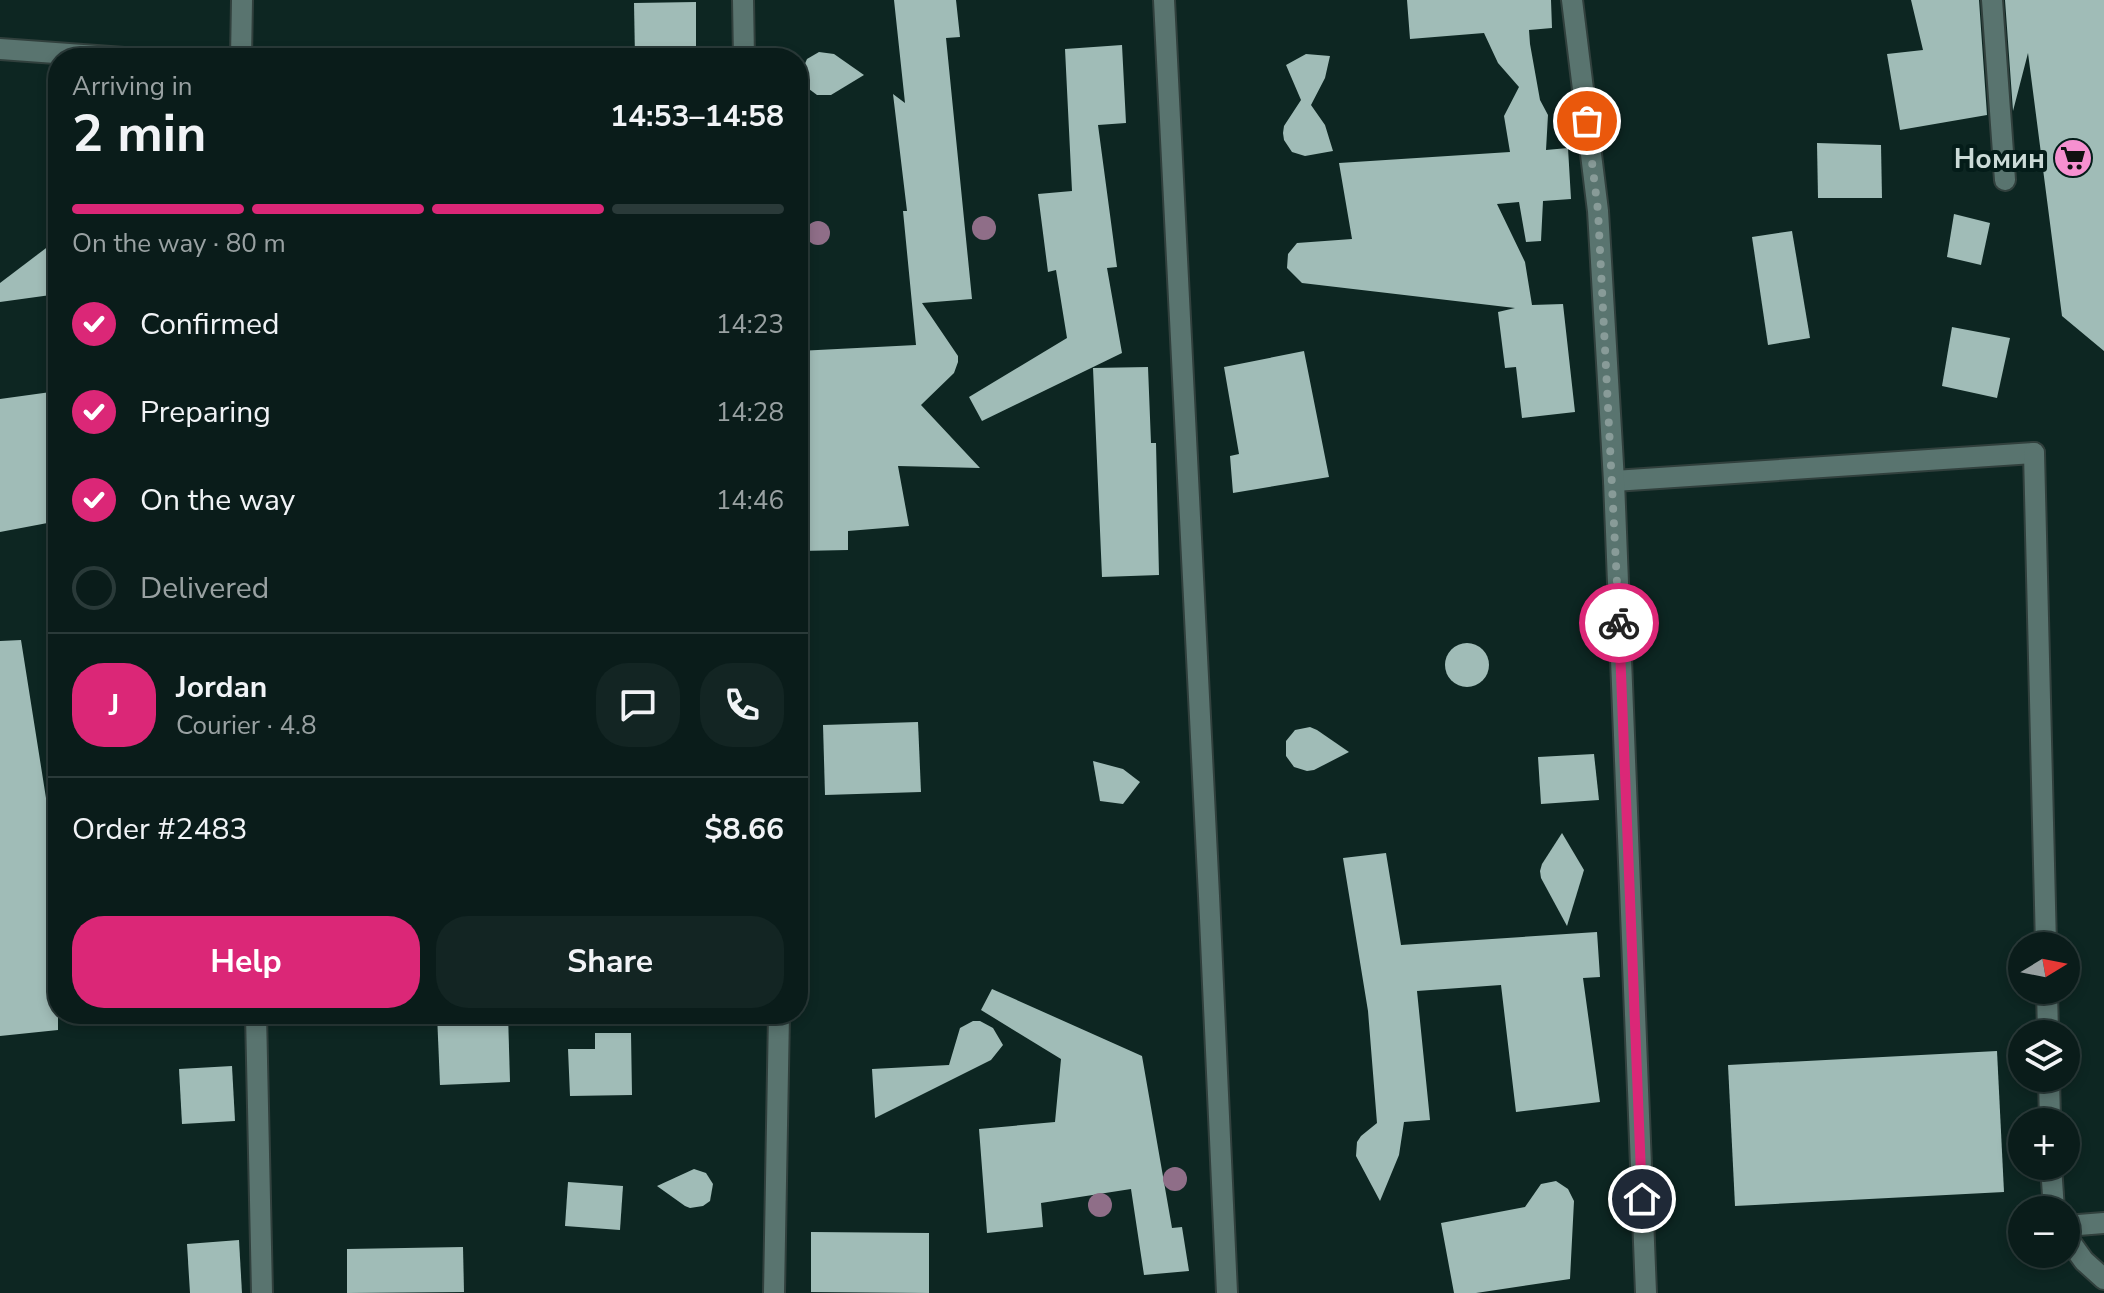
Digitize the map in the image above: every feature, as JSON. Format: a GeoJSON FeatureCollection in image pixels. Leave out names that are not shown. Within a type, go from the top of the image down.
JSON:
{"type":"FeatureCollection","features":[{"type":"Feature","properties":{"kind":"street"},"geometry":{"type":"LineString","coordinates":[[241,48],[242,0]]}},
{"type":"Feature","properties":{"kind":"street"},"geometry":{"type":"LineString","coordinates":[[743,0],[744,48]]}},
{"type":"Feature","properties":{"kind":"street"},"geometry":{"type":"LineString","coordinates":[[1164,0],[1227,1293]]}},
{"type":"Feature","properties":{"kind":"street"},"geometry":{"type":"LineString","coordinates":[[1572,0],[1598,211],[1614,481],[1646,1293]]}},
{"type":"Feature","properties":{"kind":"street"},"geometry":{"type":"LineString","coordinates":[[1992,0],[2005,180]]}},
{"type":"Feature","properties":{"kind":"street"},"geometry":{"type":"LineString","coordinates":[[0,49],[48,52]]}},
{"type":"Feature","properties":{"kind":"street"},"geometry":{"type":"LineString","coordinates":[[1614,481],[2034,453],[2046,932]]}},
{"type":"Feature","properties":{"kind":"street"},"geometry":{"type":"LineString","coordinates":[[256,1024],[262,1293]]}},
{"type":"Feature","properties":{"kind":"street"},"geometry":{"type":"LineString","coordinates":[[774,1293],[779,1024]]}},
{"type":"Feature","properties":{"kind":"street"},"geometry":{"type":"LineString","coordinates":[[2080,1225],[2104,1223]]}},
{"type":"Feature","properties":{"kind":"street"},"geometry":{"type":"LineString","coordinates":[[2080,1255],[2104,1279]]}},
{"type":"Feature","properties":{"kind":"building"},"geometry":{"type":"Polygon","coordinates":[[[894,0],[956,0],[960,37],[946,38],[972,299],[922,303],[958,356],[958,362],[954,373],[921,405],[980,468],[898,466],[909,526],[848,531],[848,550],[808,551],[808,350],[916,345],[903,211],[907,211],[893,94],[905,103],[894,0]]]}},
{"type":"Feature","properties":{"kind":"building"},"geometry":{"type":"Polygon","coordinates":[[[1407,0],[1551,0],[1552,28],[1529,30],[1530,44],[1540,100],[1548,115],[1546,150],[1568,148],[1571,199],[1543,201],[1541,241],[1526,242],[1519,202],[1497,204],[1525,262],[1532,305],[1563,304],[1575,412],[1522,418],[1516,367],[1505,368],[1498,312],[1515,308],[1302,283],[1287,268],[1288,254],[1297,243],[1352,239],[1339,163],[1510,152],[1504,116],[1519,87],[1498,63],[1484,33],[1410,39],[1407,0]]]}},
{"type":"Feature","properties":{"kind":"building"},"geometry":{"type":"Polygon","coordinates":[[[1911,0],[1979,0],[1987,115],[1900,130],[1887,54],[1923,50],[1911,0]]]}},
{"type":"Feature","properties":{"kind":"building","name":"Номин"},"geometry":{"type":"Polygon","coordinates":[[[2005,0],[2104,0],[2104,351],[2062,316],[2028,53],[2013,111],[2005,0]]]}},
{"type":"Feature","properties":{"kind":"building"},"geometry":{"type":"Polygon","coordinates":[[[696,2],[696,48],[635,48],[634,3],[696,2]]]}},
{"type":"Feature","properties":{"kind":"building"},"geometry":{"type":"Polygon","coordinates":[[[1122,45],[1126,123],[1098,125],[1117,267],[1107,268],[1122,353],[982,421],[969,397],[1067,338],[1056,270],[1048,272],[1038,194],[1072,191],[1065,49],[1122,45]]]}},
{"type":"Feature","properties":{"kind":"building"},"geometry":{"type":"Polygon","coordinates":[[[819,52],[834,54],[864,75],[831,95],[817,95],[808,88],[808,58],[819,52]]]}},
{"type":"Feature","properties":{"kind":"building"},"geometry":{"type":"Polygon","coordinates":[[[1306,54],[1330,56],[1325,78],[1311,105],[1325,125],[1333,151],[1305,156],[1292,152],[1283,133],[1284,126],[1301,100],[1286,65],[1306,54]]]}},
{"type":"Feature","properties":{"kind":"building"},"geometry":{"type":"Polygon","coordinates":[[[1817,143],[1881,145],[1882,198],[1818,198],[1817,143]]]}},
{"type":"Feature","properties":{"kind":"building"},"geometry":{"type":"Polygon","coordinates":[[[1954,214],[1990,223],[1981,265],[1947,257],[1954,214]]]}},
{"type":"Feature","properties":{"kind":"building"},"geometry":{"type":"Polygon","coordinates":[[[1792,231],[1810,338],[1768,345],[1752,237],[1792,231]]]}},
{"type":"Feature","properties":{"kind":"building"},"geometry":{"type":"Polygon","coordinates":[[[48,247],[48,295],[0,302],[0,283],[48,247]]]}},
{"type":"Feature","properties":{"kind":"building"},"geometry":{"type":"Polygon","coordinates":[[[1952,327],[2010,338],[1997,398],[1942,386],[1952,327]]]}},
{"type":"Feature","properties":{"kind":"building"},"geometry":{"type":"Polygon","coordinates":[[[1304,351],[1329,477],[1233,493],[1230,456],[1239,454],[1224,367],[1304,351]]]}},
{"type":"Feature","properties":{"kind":"building"},"geometry":{"type":"Polygon","coordinates":[[[1148,367],[1151,443],[1156,443],[1159,575],[1102,577],[1093,368],[1148,367]]]}},
{"type":"Feature","properties":{"kind":"building"},"geometry":{"type":"Polygon","coordinates":[[[48,392],[48,523],[0,532],[0,399],[48,392]]]}},
{"type":"Feature","properties":{"kind":"building"},"geometry":{"type":"Polygon","coordinates":[[[21,640],[48,798],[48,1024],[58,1024],[58,1030],[0,1036],[0,641],[21,640]]]}},
{"type":"Feature","properties":{"kind":"building"},"geometry":{"type":"Polygon","coordinates":[[[1467,643],[1482,650],[1489,665],[1482,680],[1467,687],[1452,680],[1445,665],[1452,650],[1467,643]]]}},
{"type":"Feature","properties":{"kind":"building"},"geometry":{"type":"Polygon","coordinates":[[[918,722],[921,792],[825,795],[823,725],[918,722]]]}},
{"type":"Feature","properties":{"kind":"building"},"geometry":{"type":"Polygon","coordinates":[[[1310,727],[1349,752],[1314,770],[1294,767],[1286,756],[1286,741],[1295,730],[1310,727]]]}},
{"type":"Feature","properties":{"kind":"building"},"geometry":{"type":"Polygon","coordinates":[[[1594,754],[1599,800],[1541,804],[1538,757],[1594,754]]]}},
{"type":"Feature","properties":{"kind":"building"},"geometry":{"type":"Polygon","coordinates":[[[1093,761],[1123,769],[1140,782],[1123,804],[1100,801],[1093,761]]]}},
{"type":"Feature","properties":{"kind":"building"},"geometry":{"type":"Polygon","coordinates":[[[1562,833],[1584,870],[1567,926],[1540,871],[1562,833]]]}},
{"type":"Feature","properties":{"kind":"building"},"geometry":{"type":"Polygon","coordinates":[[[1386,853],[1401,945],[1597,932],[1600,977],[1583,978],[1600,1102],[1516,1112],[1501,985],[1417,991],[1430,1120],[1404,1122],[1399,1155],[1380,1201],[1356,1156],[1357,1142],[1377,1123],[1368,1011],[1343,858],[1386,853]]]}},
{"type":"Feature","properties":{"kind":"building"},"geometry":{"type":"Polygon","coordinates":[[[992,989],[1142,1056],[1172,1228],[1182,1227],[1189,1271],[1144,1275],[1131,1189],[1041,1203],[1043,1227],[987,1233],[979,1129],[1055,1122],[1061,1059],[981,1010],[992,989]]]}},
{"type":"Feature","properties":{"kind":"building"},"geometry":{"type":"Polygon","coordinates":[[[973,1021],[993,1028],[1003,1045],[991,1060],[875,1118],[872,1069],[949,1065],[960,1028],[973,1021]]]}},
{"type":"Feature","properties":{"kind":"building"},"geometry":{"type":"Polygon","coordinates":[[[437,1024],[508,1024],[510,1082],[440,1085],[437,1024]]]}},
{"type":"Feature","properties":{"kind":"building"},"geometry":{"type":"Polygon","coordinates":[[[595,1033],[631,1033],[632,1095],[570,1096],[568,1049],[595,1049],[595,1033]]]}},
{"type":"Feature","properties":{"kind":"building"},"geometry":{"type":"Polygon","coordinates":[[[1997,1051],[2004,1192],[1735,1206],[1728,1065],[1997,1051]]]}},
{"type":"Feature","properties":{"kind":"building"},"geometry":{"type":"Polygon","coordinates":[[[232,1066],[235,1121],[182,1124],[179,1069],[232,1066]]]}},
{"type":"Feature","properties":{"kind":"building"},"geometry":{"type":"Polygon","coordinates":[[[694,1169],[706,1173],[713,1184],[710,1201],[703,1206],[685,1206],[657,1186],[694,1169]]]}},
{"type":"Feature","properties":{"kind":"building"},"geometry":{"type":"Polygon","coordinates":[[[1556,1181],[1568,1189],[1574,1201],[1570,1279],[1476,1293],[1454,1293],[1441,1223],[1525,1207],[1541,1184],[1556,1181]]]}},
{"type":"Feature","properties":{"kind":"building"},"geometry":{"type":"Polygon","coordinates":[[[568,1182],[623,1186],[620,1230],[565,1226],[568,1182]]]}},
{"type":"Feature","properties":{"kind":"building"},"geometry":{"type":"Polygon","coordinates":[[[811,1232],[929,1233],[929,1293],[811,1292],[811,1232]]]}},
{"type":"Feature","properties":{"kind":"building"},"geometry":{"type":"Polygon","coordinates":[[[239,1240],[242,1293],[190,1293],[187,1244],[239,1240]]]}},
{"type":"Feature","properties":{"kind":"building"},"geometry":{"type":"Polygon","coordinates":[[[463,1247],[464,1292],[347,1293],[347,1249],[463,1247]]]}},
{"type":"Feature","properties":{"kind":"way so far"},"geometry":{"type":"LineString","coordinates":[[1587,121],[1598,211],[1619,623]]}},
{"type":"Feature","properties":{"kind":"place","name":"Номин"},"geometry":{"type":"Point","coordinates":[2073,158]}},
{"type":"Feature","properties":{"kind":"route"},"geometry":{"type":"LineString","coordinates":[[1619,623],[1642,1199]]}}]}
